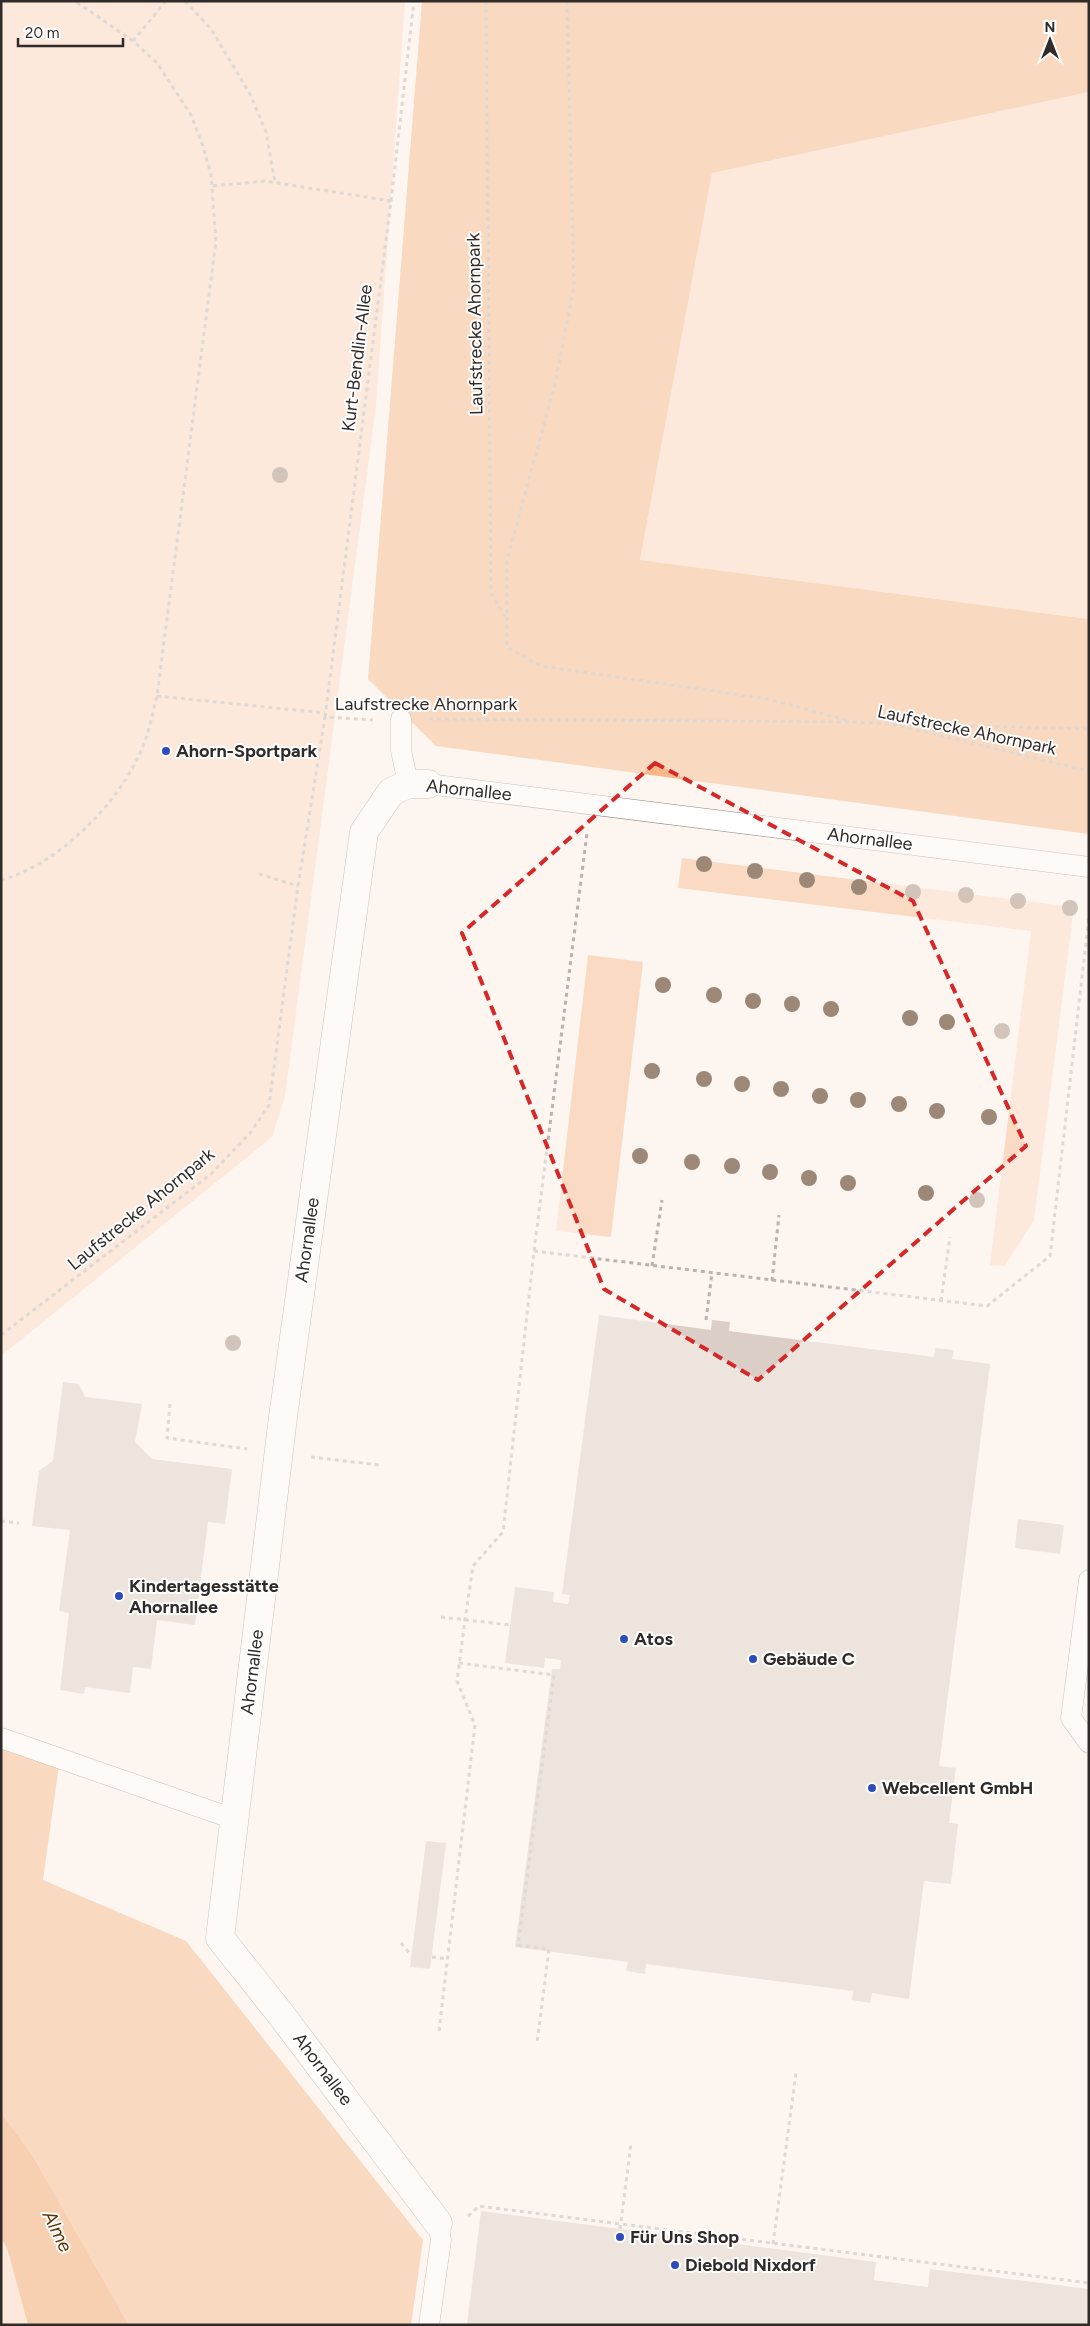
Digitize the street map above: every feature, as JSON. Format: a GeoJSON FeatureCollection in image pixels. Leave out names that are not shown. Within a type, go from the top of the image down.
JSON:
{"type":"FeatureCollection","features":[{"type":"Feature","properties":{"kind":"street","name":"Ahornallee"},"geometry":{"type":"LineString","coordinates":[[418,784],[391,792],[364,832],[283,1417],[220,1938],[279,2012],[439,2228]]}},
{"type":"Feature","properties":{"kind":"lane"},"geometry":{"type":"LineString","coordinates":[[401,719],[401,750],[418,784]]}},
{"type":"Feature","properties":{"kind":"lane","name":"Ahornallee"},"geometry":{"type":"LineString","coordinates":[[418,784],[1089,868]]}},
{"type":"Feature","properties":{"kind":"lane"},"geometry":{"type":"LineString","coordinates":[[1089,1580],[1071,1718],[1089,1743]]}},
{"type":"Feature","properties":{"kind":"lane"},"geometry":{"type":"LineString","coordinates":[[1,1738],[234,1819]]}},
{"type":"Feature","properties":{"kind":"lane"},"geometry":{"type":"LineString","coordinates":[[430,2325],[441,2240],[439,2228]]}},
{"type":"Feature","properties":{"kind":"path"},"geometry":{"type":"LineString","coordinates":[[1,880],[12,877],[66,847],[110,803],[141,751],[157,696],[216,241],[214,186],[203,146],[191,115],[157,63],[133,41],[76,1]]}},
{"type":"Feature","properties":{"kind":"path"},"geometry":{"type":"LineString","coordinates":[[133,41],[166,1]]}},
{"type":"Feature","properties":{"kind":"path"},"geometry":{"type":"LineString","coordinates":[[185,1],[211,29],[250,94],[266,132],[275,182]]}},
{"type":"Feature","properties":{"kind":"path","name":"Kurt-Bendlin-Allee"},"geometry":{"type":"LineString","coordinates":[[325,717],[391,201],[414,1]]}},
{"type":"Feature","properties":{"kind":"path","name":"Laufstrecke Ahornpark"},"geometry":{"type":"LineString","coordinates":[[486,1],[491,593],[506,618]]}},
{"type":"Feature","properties":{"kind":"path"},"geometry":{"type":"LineString","coordinates":[[567,1],[574,286],[555,384],[506,560],[506,647],[541,666],[768,699],[854,722]]}},
{"type":"Feature","properties":{"kind":"path"},"geometry":{"type":"LineString","coordinates":[[214,186],[265,181],[391,201]]}},
{"type":"Feature","properties":{"kind":"path"},"geometry":{"type":"LineString","coordinates":[[157,696],[325,712]]}},
{"type":"Feature","properties":{"kind":"path","name":"Laufstrecke Ahornpark"},"geometry":{"type":"LineString","coordinates":[[1,1335],[211,1174],[251,1132],[268,1105],[298,886],[325,717],[854,722],[891,724],[1089,771]]}},
{"type":"Feature","properties":{"kind":"path"},"geometry":{"type":"LineString","coordinates":[[891,724],[1089,729]]}},
{"type":"Feature","properties":{"kind":"path"},"geometry":{"type":"LineString","coordinates":[[439,2031],[475,1725],[457,1681],[473,1566],[503,1532],[534,1252],[576,933],[590,805]]}},
{"type":"Feature","properties":{"kind":"path"},"geometry":{"type":"LineString","coordinates":[[259,874],[298,886]]}},
{"type":"Feature","properties":{"kind":"path"},"geometry":{"type":"LineString","coordinates":[[534,1252],[986,1306],[1050,1256],[1087,952],[1089,916]]}},
{"type":"Feature","properties":{"kind":"path"},"geometry":{"type":"LineString","coordinates":[[652,1266],[662,1200]]}},
{"type":"Feature","properties":{"kind":"path"},"geometry":{"type":"LineString","coordinates":[[772,1281],[779,1215]]}},
{"type":"Feature","properties":{"kind":"path"},"geometry":{"type":"LineString","coordinates":[[941,1301],[950,1238]]}},
{"type":"Feature","properties":{"kind":"path"},"geometry":{"type":"LineString","coordinates":[[706,1320],[712,1273]]}},
{"type":"Feature","properties":{"kind":"path"},"geometry":{"type":"LineString","coordinates":[[1,1521],[19,1523]]}},
{"type":"Feature","properties":{"kind":"path"},"geometry":{"type":"LineString","coordinates":[[441,1617],[510,1625]]}},
{"type":"Feature","properties":{"kind":"path"},"geometry":{"type":"LineString","coordinates":[[460,1663],[554,1675],[518,1945],[549,1949],[537,2043]]}},
{"type":"Feature","properties":{"kind":"path"},"geometry":{"type":"LineString","coordinates":[[401,1943],[411,1956]]}},
{"type":"Feature","properties":{"kind":"path"},"geometry":{"type":"LineString","coordinates":[[432,1957],[447,1959]]}},
{"type":"Feature","properties":{"kind":"path"},"geometry":{"type":"LineString","coordinates":[[773,2244],[796,2073]]}},
{"type":"Feature","properties":{"kind":"path"},"geometry":{"type":"LineString","coordinates":[[620,2227],[631,2144]]}},
{"type":"Feature","properties":{"kind":"path"},"geometry":{"type":"LineString","coordinates":[[439,2228],[451,2230],[479,2206],[620,2227],[1089,2283]]}},
{"type":"Feature","properties":{"kind":"highlighted area"},"geometry":{"type":"Polygon","coordinates":[[[655,763],[913,901],[1026,1146],[758,1380],[604,1289],[462,933],[655,763]]]}},
{"type":"Feature","properties":{"kind":"shaded area","name":"Ahorn-Sportpark"},"geometry":{"type":"Polygon","coordinates":[[[1,1],[405,1],[376,406],[285,1096],[272,1137],[1,1356],[1,1]]]}},
{"type":"Feature","properties":{"kind":"shaded area"},"geometry":{"type":"Polygon","coordinates":[[[422,1],[1089,1],[1089,92],[712,173],[640,560],[1089,619],[1089,834],[436,746],[368,679],[422,1]]]}},
{"type":"Feature","properties":{"kind":"shaded area"},"geometry":{"type":"Polygon","coordinates":[[[1089,92],[1089,619],[640,560],[712,172],[1089,92]]]}},
{"type":"Feature","properties":{"kind":"shaded area"},"geometry":{"type":"Polygon","coordinates":[[[682,858],[1074,907],[1034,1220],[1005,1266],[990,1265],[1031,931],[678,888],[682,858]]]}},
{"type":"Feature","properties":{"kind":"shaded area"},"geometry":{"type":"Polygon","coordinates":[[[588,955],[643,962],[611,1237],[556,1231],[588,955]]]}},
{"type":"Feature","properties":{"kind":"shaded area"},"geometry":{"type":"Polygon","coordinates":[[[1,1741],[60,1758],[43,1880],[186,1941],[423,2240],[411,2325],[129,2325],[34,2158],[1,2112],[1,1741]]]}},
{"type":"Feature","properties":{"kind":"shaded area"},"geometry":{"type":"Polygon","coordinates":[[[1,2240],[7,2248],[28,2325],[1,2325],[1,2240]]]}},
{"type":"Feature","properties":{"kind":"water","name":"Alme"},"geometry":{"type":"Polygon","coordinates":[[[1,2112],[34,2158],[129,2325],[28,2325],[7,2248],[1,2239],[1,2112]]]}},
{"type":"Feature","properties":{"kind":"building","name":"Gebäude C"},"geometry":{"type":"Polygon","coordinates":[[[599,1315],[711,1330],[712,1320],[730,1322],[729,1331],[934,1357],[935,1348],[954,1350],[952,1359],[990,1364],[939,1766],[956,1768],[949,1823],[958,1824],[951,1884],[924,1881],[909,1999],[872,1993],[870,2003],[852,2000],[853,1991],[646,1964],[645,1974],[626,1971],[628,1962],[515,1947],[552,1669],[560,1669],[561,1660],[545,1658],[544,1668],[505,1663],[515,1587],[554,1592],[553,1602],[568,1604],[570,1595],[562,1594],[599,1315]]]}},
{"type":"Feature","properties":{"kind":"building"},"geometry":{"type":"Polygon","coordinates":[[[63,1382],[79,1384],[85,1397],[142,1404],[135,1442],[152,1459],[232,1469],[225,1524],[208,1522],[195,1625],[157,1620],[151,1669],[133,1667],[130,1693],[85,1687],[84,1694],[60,1690],[69,1613],[59,1611],[70,1530],[32,1526],[39,1471],[53,1461],[63,1382]]]}},
{"type":"Feature","properties":{"kind":"building"},"geometry":{"type":"Polygon","coordinates":[[[1018,1519],[1064,1525],[1060,1554],[1015,1548],[1018,1519]]]}},
{"type":"Feature","properties":{"kind":"building"},"geometry":{"type":"Polygon","coordinates":[[[426,1841],[446,1843],[430,1969],[410,1967],[426,1841]]]}},
{"type":"Feature","properties":{"kind":"building","name":"Diebold Nixdorf"},"geometry":{"type":"Polygon","coordinates":[[[481,2211],[876,2262],[874,2280],[928,2287],[930,2269],[1089,2289],[1089,2325],[467,2325],[481,2211]]]}},
{"type":"Feature","properties":{"kind":"place","name":"Ahorn-Sportpark"},"geometry":{"type":"Point","coordinates":[166,751]}},
{"type":"Feature","properties":{"kind":"place","name":"Kindertagesstätte Ahornallee"},"geometry":{"type":"Point","coordinates":[119,1596]}},
{"type":"Feature","properties":{"kind":"place","name":"Atos"},"geometry":{"type":"Point","coordinates":[624,1639]}},
{"type":"Feature","properties":{"kind":"place","name":"Gebäude C"},"geometry":{"type":"Point","coordinates":[753,1659]}},
{"type":"Feature","properties":{"kind":"place","name":"Webcellent GmbH"},"geometry":{"type":"Point","coordinates":[872,1788]}},
{"type":"Feature","properties":{"kind":"place","name":"Für Uns Shop"},"geometry":{"type":"Point","coordinates":[620,2237]}},
{"type":"Feature","properties":{"kind":"place","name":"Diebold Nixdorf"},"geometry":{"type":"Point","coordinates":[675,2265]}}]}
